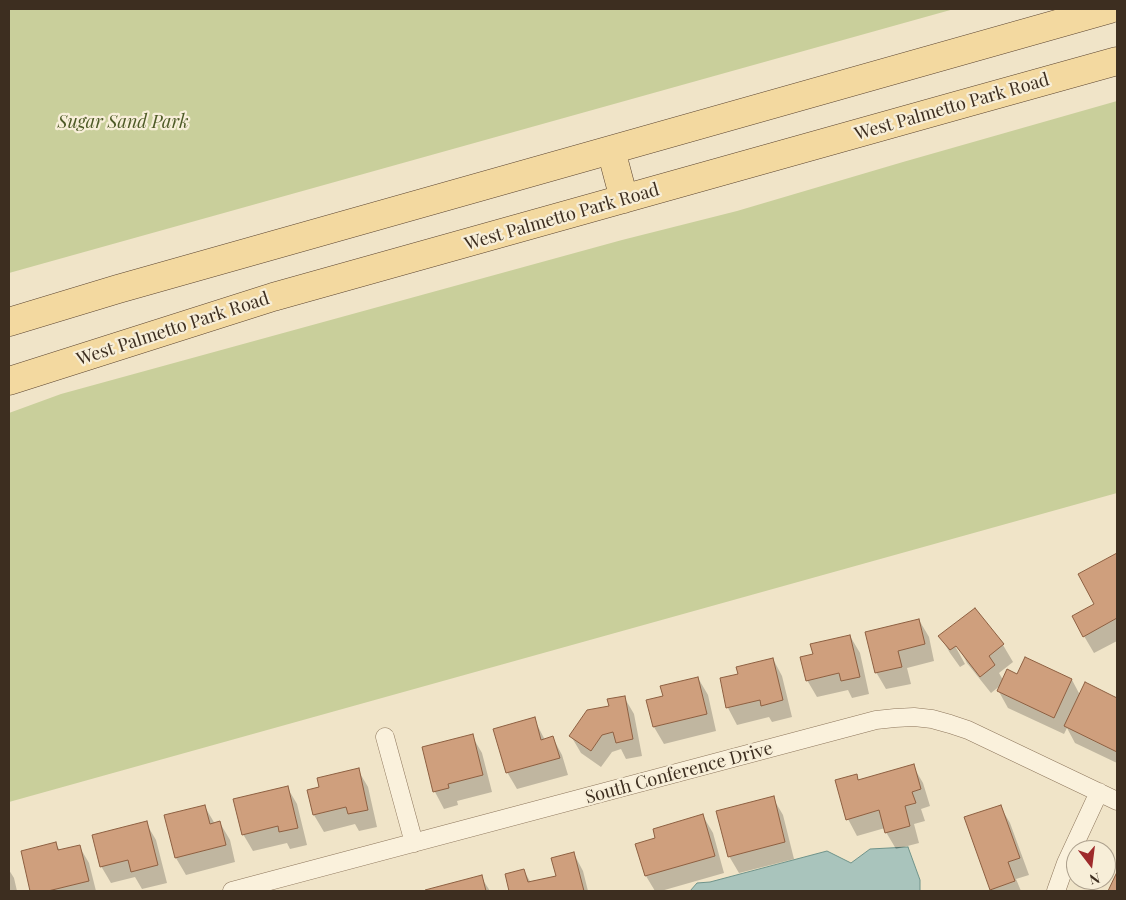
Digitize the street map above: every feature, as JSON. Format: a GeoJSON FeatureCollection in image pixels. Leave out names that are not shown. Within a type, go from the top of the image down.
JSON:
{"type":"FeatureCollection","features":[{"type":"Feature","properties":{"kind":"main road"},"geometry":{"type":"LineString","coordinates":[[9,322],[146,281],[1110,9]]}},
{"type":"Feature","properties":{"kind":"main road","name":"West Palmetto Park Road"},"geometry":{"type":"LineString","coordinates":[[9,381],[273,297],[1117,61]]}},
{"type":"Feature","properties":{"kind":"main road"},"geometry":{"type":"LineString","coordinates":[[611,150],[624,199]]}},
{"type":"Feature","properties":{"kind":"street","name":"South Conference Drive"},"geometry":{"type":"LineString","coordinates":[[232,891],[876,720],[895,718],[923,718],[968,730],[1117,801]]}},
{"type":"Feature","properties":{"kind":"street"},"geometry":{"type":"LineString","coordinates":[[385,737],[414,843]]}},
{"type":"Feature","properties":{"kind":"street"},"geometry":{"type":"LineString","coordinates":[[1056,891],[1066,863],[1099,792]]}},
{"type":"Feature","properties":{"kind":"green space","name":"Sugar Sand Park"},"geometry":{"type":"Polygon","coordinates":[[[9,9],[954,9],[9,273],[9,9]]]}},
{"type":"Feature","properties":{"kind":"green space"},"geometry":{"type":"Polygon","coordinates":[[[1117,101],[1117,493],[9,802],[9,413],[61,394],[622,240],[737,211],[1117,101]]]}},
{"type":"Feature","properties":{"kind":"water"},"geometry":{"type":"Polygon","coordinates":[[[908,847],[920,880],[920,891],[690,891],[697,883],[710,882],[827,851],[851,863],[870,849],[908,847]]]}},
{"type":"Feature","properties":{"kind":"building"},"geometry":{"type":"Polygon","coordinates":[[[1117,553],[1117,618],[1083,637],[1072,616],[1094,604],[1078,574],[1117,553]]]}},
{"type":"Feature","properties":{"kind":"building"},"geometry":{"type":"Polygon","coordinates":[[[975,608],[1004,644],[989,656],[995,665],[980,677],[956,646],[950,650],[938,636],[975,608]]]}},
{"type":"Feature","properties":{"kind":"building"},"geometry":{"type":"Polygon","coordinates":[[[919,619],[925,644],[898,651],[902,667],[875,673],[865,632],[919,619]]]}},
{"type":"Feature","properties":{"kind":"building"},"geometry":{"type":"Polygon","coordinates":[[[850,635],[860,677],[841,681],[839,673],[806,681],[800,657],[813,654],[810,644],[850,635]]]}},
{"type":"Feature","properties":{"kind":"building"},"geometry":{"type":"Polygon","coordinates":[[[1025,657],[1072,679],[1054,718],[997,691],[1007,669],[1017,674],[1025,657]]]}},
{"type":"Feature","properties":{"kind":"building"},"geometry":{"type":"Polygon","coordinates":[[[773,658],[783,700],[761,706],[760,700],[726,708],[720,678],[738,674],[736,667],[773,658]]]}},
{"type":"Feature","properties":{"kind":"building"},"geometry":{"type":"Polygon","coordinates":[[[698,677],[707,714],[653,727],[646,700],[663,696],[660,686],[698,677]]]}},
{"type":"Feature","properties":{"kind":"building"},"geometry":{"type":"Polygon","coordinates":[[[1085,682],[1117,698],[1117,752],[1064,726],[1085,682]]]}},
{"type":"Feature","properties":{"kind":"building"},"geometry":{"type":"Polygon","coordinates":[[[625,696],[633,739],[616,743],[613,732],[602,735],[591,751],[569,736],[587,710],[609,706],[607,699],[625,696]]]}},
{"type":"Feature","properties":{"kind":"building"},"geometry":{"type":"Polygon","coordinates":[[[535,717],[541,740],[553,736],[560,758],[506,773],[493,729],[535,717]]]}},
{"type":"Feature","properties":{"kind":"building"},"geometry":{"type":"Polygon","coordinates":[[[473,734],[483,775],[448,784],[449,788],[433,792],[422,747],[473,734]]]}},
{"type":"Feature","properties":{"kind":"building"},"geometry":{"type":"Polygon","coordinates":[[[914,764],[921,789],[912,792],[916,803],[905,806],[910,826],[885,833],[879,810],[846,820],[835,780],[857,774],[858,780],[914,764]]]}},
{"type":"Feature","properties":{"kind":"building"},"geometry":{"type":"Polygon","coordinates":[[[359,768],[368,810],[348,814],[346,807],[313,815],[307,790],[319,787],[317,778],[359,768]]]}},
{"type":"Feature","properties":{"kind":"building"},"geometry":{"type":"Polygon","coordinates":[[[288,786],[298,828],[279,832],[278,826],[242,835],[233,799],[288,786]]]}},
{"type":"Feature","properties":{"kind":"building"},"geometry":{"type":"Polygon","coordinates":[[[774,796],[785,842],[728,857],[716,811],[774,796]]]}},
{"type":"Feature","properties":{"kind":"building"},"geometry":{"type":"Polygon","coordinates":[[[205,805],[210,824],[220,821],[226,845],[175,858],[164,815],[205,805]]]}},
{"type":"Feature","properties":{"kind":"building"},"geometry":{"type":"Polygon","coordinates":[[[1001,805],[1020,858],[1008,862],[1015,881],[990,890],[964,817],[1001,805]]]}},
{"type":"Feature","properties":{"kind":"building"},"geometry":{"type":"Polygon","coordinates":[[[703,814],[715,856],[645,876],[635,844],[655,838],[653,829],[703,814]]]}},
{"type":"Feature","properties":{"kind":"building"},"geometry":{"type":"Polygon","coordinates":[[[147,821],[158,865],[131,872],[128,860],[100,867],[92,835],[147,821]]]}},
{"type":"Feature","properties":{"kind":"building"},"geometry":{"type":"Polygon","coordinates":[[[56,842],[58,850],[80,845],[89,881],[48,891],[30,891],[21,851],[56,842]]]}},
{"type":"Feature","properties":{"kind":"building"},"geometry":{"type":"Polygon","coordinates":[[[574,852],[584,891],[509,891],[505,874],[524,869],[528,882],[556,876],[551,858],[574,852]]]}},
{"type":"Feature","properties":{"kind":"building"},"geometry":{"type":"Polygon","coordinates":[[[1117,872],[1117,891],[1108,891],[1116,890],[1117,872]]]}},
{"type":"Feature","properties":{"kind":"building"},"geometry":{"type":"Polygon","coordinates":[[[482,875],[486,891],[425,891],[425,890],[482,875]]]}}]}
